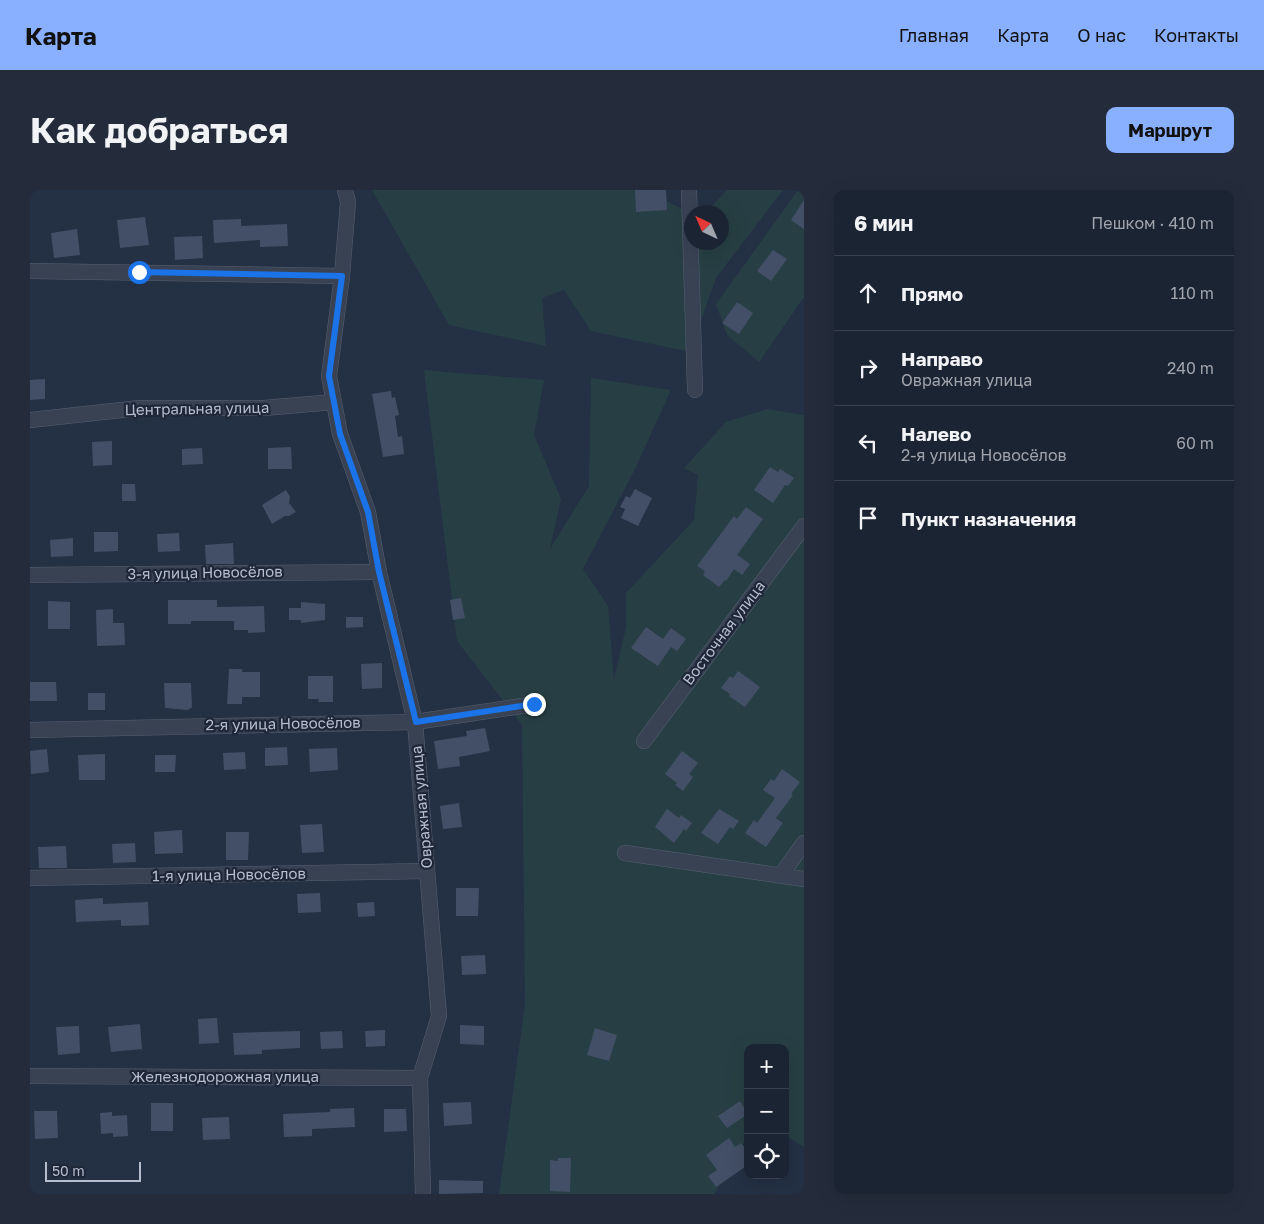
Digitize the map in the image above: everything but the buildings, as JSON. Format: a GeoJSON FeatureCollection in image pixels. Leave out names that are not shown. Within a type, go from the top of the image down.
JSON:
{"type":"FeatureCollection","features":[{"type":"Feature","properties":{"kind":"street","name":"Овражная улица"},"geometry":{"type":"LineString","coordinates":[[345,190],[348,202],[342,276],[329,376],[340,434],[368,512],[379,572],[416,722],[439,1016],[420,1078],[423,1194]]}},
{"type":"Feature","properties":{"kind":"street"},"geometry":{"type":"LineString","coordinates":[[689,190],[695,390]]}},
{"type":"Feature","properties":{"kind":"street"},"geometry":{"type":"LineString","coordinates":[[30,271],[342,276]]}},
{"type":"Feature","properties":{"kind":"street","name":"Центральная улица"},"geometry":{"type":"LineString","coordinates":[[30,420],[140,408],[264,408],[334,402]]}},
{"type":"Feature","properties":{"kind":"street","name":"Восточная улица"},"geometry":{"type":"LineString","coordinates":[[644,741],[804,526]]}},
{"type":"Feature","properties":{"kind":"street","name":"3-я улица Новосёлов"},"geometry":{"type":"LineString","coordinates":[[30,575],[379,572]]}},
{"type":"Feature","properties":{"kind":"street","name":"2-я улица Новосёлов"},"geometry":{"type":"LineString","coordinates":[[30,730],[416,722],[534,704]]}},
{"type":"Feature","properties":{"kind":"street"},"geometry":{"type":"LineString","coordinates":[[781,875],[804,843]]}},
{"type":"Feature","properties":{"kind":"street"},"geometry":{"type":"LineString","coordinates":[[626,853],[804,879]]}},
{"type":"Feature","properties":{"kind":"street","name":"1-я улица Новосёлов"},"geometry":{"type":"LineString","coordinates":[[30,878],[427,871]]}},
{"type":"Feature","properties":{"kind":"street","name":"Железнодорожная улица"},"geometry":{"type":"LineString","coordinates":[[30,1076],[420,1078]]}},
{"type":"Feature","properties":{"kind":"green space"},"geometry":{"type":"Polygon","coordinates":[[[372,190],[666,190],[664,200],[684,210],[684,250],[729,250],[729,205],[713,205],[727,190],[783,190],[716,278],[690,352],[591,331],[564,290],[542,298],[546,346],[449,325],[372,190]]]}},
{"type":"Feature","properties":{"kind":"green space"},"geometry":{"type":"Polygon","coordinates":[[[798,190],[804,190],[804,297],[759,362],[727,335],[716,304],[798,190]]]}},
{"type":"Feature","properties":{"kind":"green space"},"geometry":{"type":"Polygon","coordinates":[[[424,370],[544,380],[534,435],[561,499],[550,549],[589,486],[591,378],[671,390],[635,469],[583,569],[608,606],[614,679],[626,627],[626,593],[694,520],[698,475],[684,468],[726,422],[768,409],[804,415],[804,1147],[789,1138],[789,1044],[744,1044],[744,1143],[714,1194],[499,1194],[525,1004],[522,725],[457,641],[424,370]]]}},
{"type":"Feature","properties":{"kind":"route"},"geometry":{"type":"LineString","coordinates":[[139,272],[342,276],[329,376],[340,434],[368,512],[379,572],[416,722],[534,704]]}}]}
